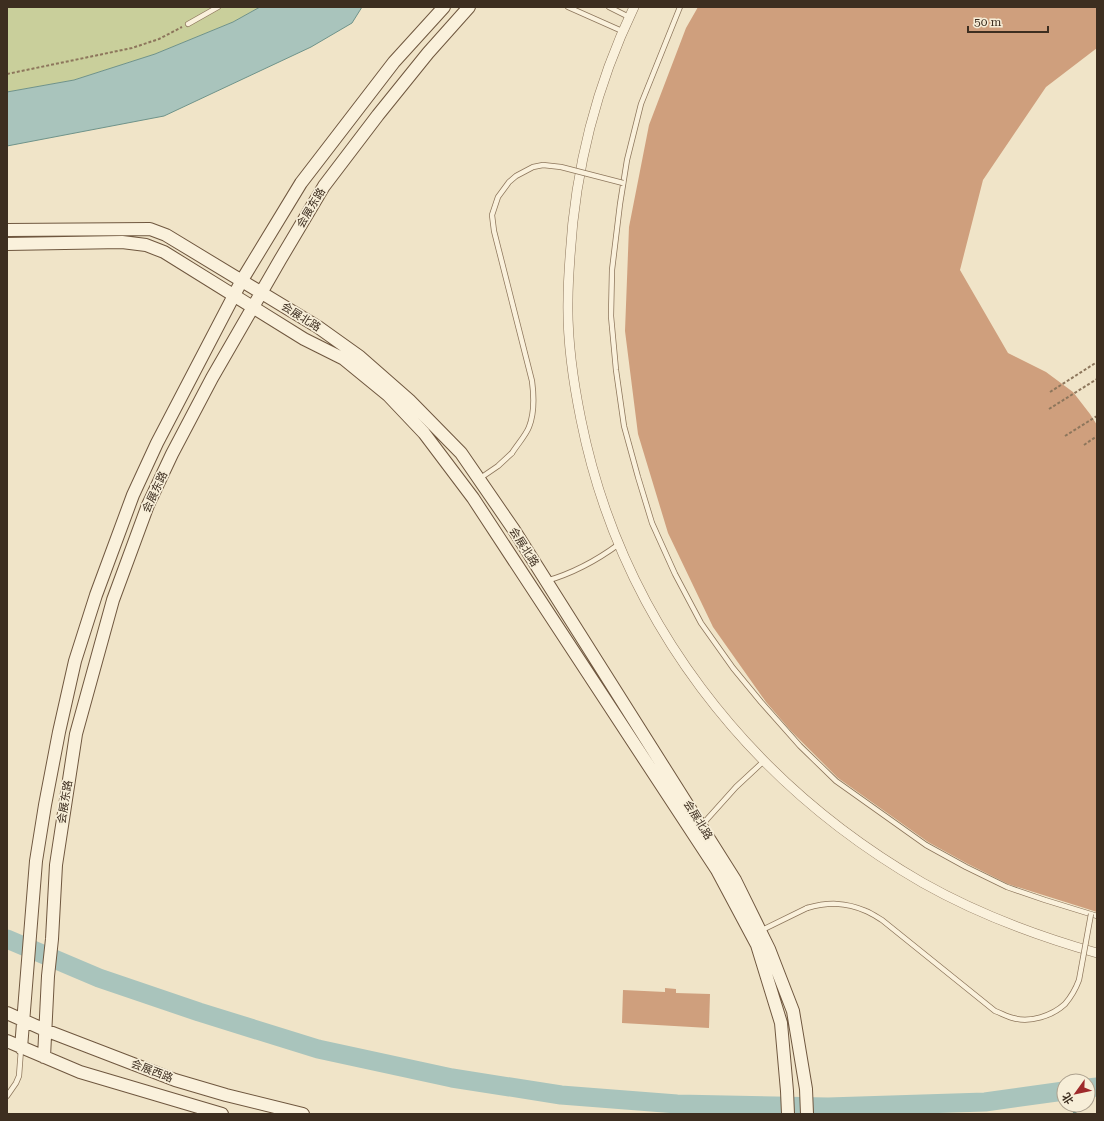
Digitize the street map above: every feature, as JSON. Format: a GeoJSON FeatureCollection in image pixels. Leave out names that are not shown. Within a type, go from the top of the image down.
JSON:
{"type":"FeatureCollection","features":[{"type":"Feature","properties":{"kind":"street","name":"会展东路"},"geometry":{"type":"LineString","coordinates":[[21,1048],[36,861],[59,732],[75,661],[96,595],[133,495],[157,443],[242,280],[301,183],[394,62],[444,7]]}},
{"type":"Feature","properties":{"kind":"street","name":"会展东路"},"geometry":{"type":"LineString","coordinates":[[44,1057],[56,865],[76,734],[113,600],[148,505],[172,454],[212,378],[324,186],[428,53],[469,7]]}},
{"type":"Feature","properties":{"kind":"street"},"geometry":{"type":"LineString","coordinates":[[634,7],[622,32],[604,78],[592,115],[575,195],[571,230],[568,301],[569,335],[573,374],[584,436],[601,497],[637,585],[652,613],[685,666],[722,715],[764,761],[788,784],[840,828],[885,859],[925,883],[985,914],[1016,927],[1097,953]]}},
{"type":"Feature","properties":{"kind":"street","name":"会展北路"},"geometry":{"type":"LineString","coordinates":[[7,230],[150,229],[166,235],[318,327],[360,357],[409,400],[462,453],[514,530],[735,880],[769,949],[794,1011],[806,1089],[807,1114]]}},
{"type":"Feature","properties":{"kind":"street","name":"会展北路"},"geometry":{"type":"LineString","coordinates":[[7,244],[122,242],[146,245],[164,252],[304,339],[344,360],[388,395],[424,433],[473,498],[717,870],[757,945],[781,1023],[788,1091],[788,1114]]}},
{"type":"Feature","properties":{"kind":"street","name":"会展西路"},"geometry":{"type":"LineString","coordinates":[[7,1013],[45,1030],[175,1080],[226,1095],[303,1114]]}},
{"type":"Feature","properties":{"kind":"street","name":"会展西路"},"geometry":{"type":"LineString","coordinates":[[7,1041],[80,1072],[222,1114]]}},
{"type":"Feature","properties":{"kind":"lane"},"geometry":{"type":"LineString","coordinates":[[188,24],[218,7]]}},
{"type":"Feature","properties":{"kind":"lane"},"geometry":{"type":"LineString","coordinates":[[568,7],[622,32]]}},
{"type":"Feature","properties":{"kind":"lane"},"geometry":{"type":"LineString","coordinates":[[609,7],[630,17]]}},
{"type":"Feature","properties":{"kind":"lane"},"geometry":{"type":"LineString","coordinates":[[680,7],[641,104],[627,160],[612,270],[611,316],[616,370],[624,426],[652,523],[675,574],[701,623],[733,668],[800,746],[836,781],[926,845],[966,867],[1007,887],[1097,916]]}},
{"type":"Feature","properties":{"kind":"lane"},"geometry":{"type":"LineString","coordinates":[[480,479],[498,466],[512,453],[529,428],[534,409],[533,390],[494,231],[492,215],[498,196],[506,185],[516,176],[533,167],[543,165],[562,167],[623,183]]}},
{"type":"Feature","properties":{"kind":"lane"},"geometry":{"type":"LineString","coordinates":[[546,581],[571,573],[595,561],[619,544]]}},
{"type":"Feature","properties":{"kind":"lane"},"geometry":{"type":"LineString","coordinates":[[701,826],[736,787],[764,761]]}},
{"type":"Feature","properties":{"kind":"lane"},"geometry":{"type":"LineString","coordinates":[[760,931],[807,908],[820,904],[839,903],[866,911],[882,920],[996,1011],[1013,1018],[1032,1020],[1049,1014],[1059,1008],[1064,1004],[1075,989],[1079,980],[1091,914]]}},
{"type":"Feature","properties":{"kind":"lane"},"geometry":{"type":"LineString","coordinates":[[7,1096],[16,1084],[19,1076],[21,1048]]}},
{"type":"Feature","properties":{"kind":"path"},"geometry":{"type":"LineString","coordinates":[[7,74],[132,48],[159,39],[188,24]]}},
{"type":"Feature","properties":{"kind":"path"},"geometry":{"type":"LineString","coordinates":[[1050,392],[1097,362]]}},
{"type":"Feature","properties":{"kind":"path"},"geometry":{"type":"LineString","coordinates":[[1049,409],[1097,378]]}},
{"type":"Feature","properties":{"kind":"path"},"geometry":{"type":"LineString","coordinates":[[1065,436],[1097,416]]}},
{"type":"Feature","properties":{"kind":"path"},"geometry":{"type":"LineString","coordinates":[[1084,445],[1097,436]]}},
{"type":"Feature","properties":{"kind":"green space"},"geometry":{"type":"Polygon","coordinates":[[[7,7],[260,7],[233,22],[155,54],[74,80],[7,92],[7,7]]]}},
{"type":"Feature","properties":{"kind":"water"},"geometry":{"type":"Polygon","coordinates":[[[260,7],[362,7],[352,23],[311,47],[164,116],[7,146],[7,92],[74,80],[155,54],[233,22],[260,7]]]}},
{"type":"Feature","properties":{"kind":"building"},"geometry":{"type":"Polygon","coordinates":[[[698,7],[1097,7],[1097,48],[1046,87],[983,180],[960,270],[1008,353],[1046,372],[1073,392],[1097,425],[1097,912],[1008,884],[968,864],[928,842],[838,778],[791,731],[766,702],[713,627],[668,533],[638,434],[625,331],[629,227],[649,125],[686,28],[698,7]]]}},
{"type":"Feature","properties":{"kind":"building"},"geometry":{"type":"Polygon","coordinates":[[[665,988],[676,989],[676,993],[710,994],[709,1028],[622,1023],[623,990],[665,992],[665,988]]]}},
{"type":"Feature","properties":{"kind":"waterway"},"geometry":{"type":"LineString","coordinates":[[7,939],[99,978],[199,1012],[318,1049],[452,1078],[561,1095],[677,1104],[828,1107],[985,1102],[1056,1092]]}}]}
